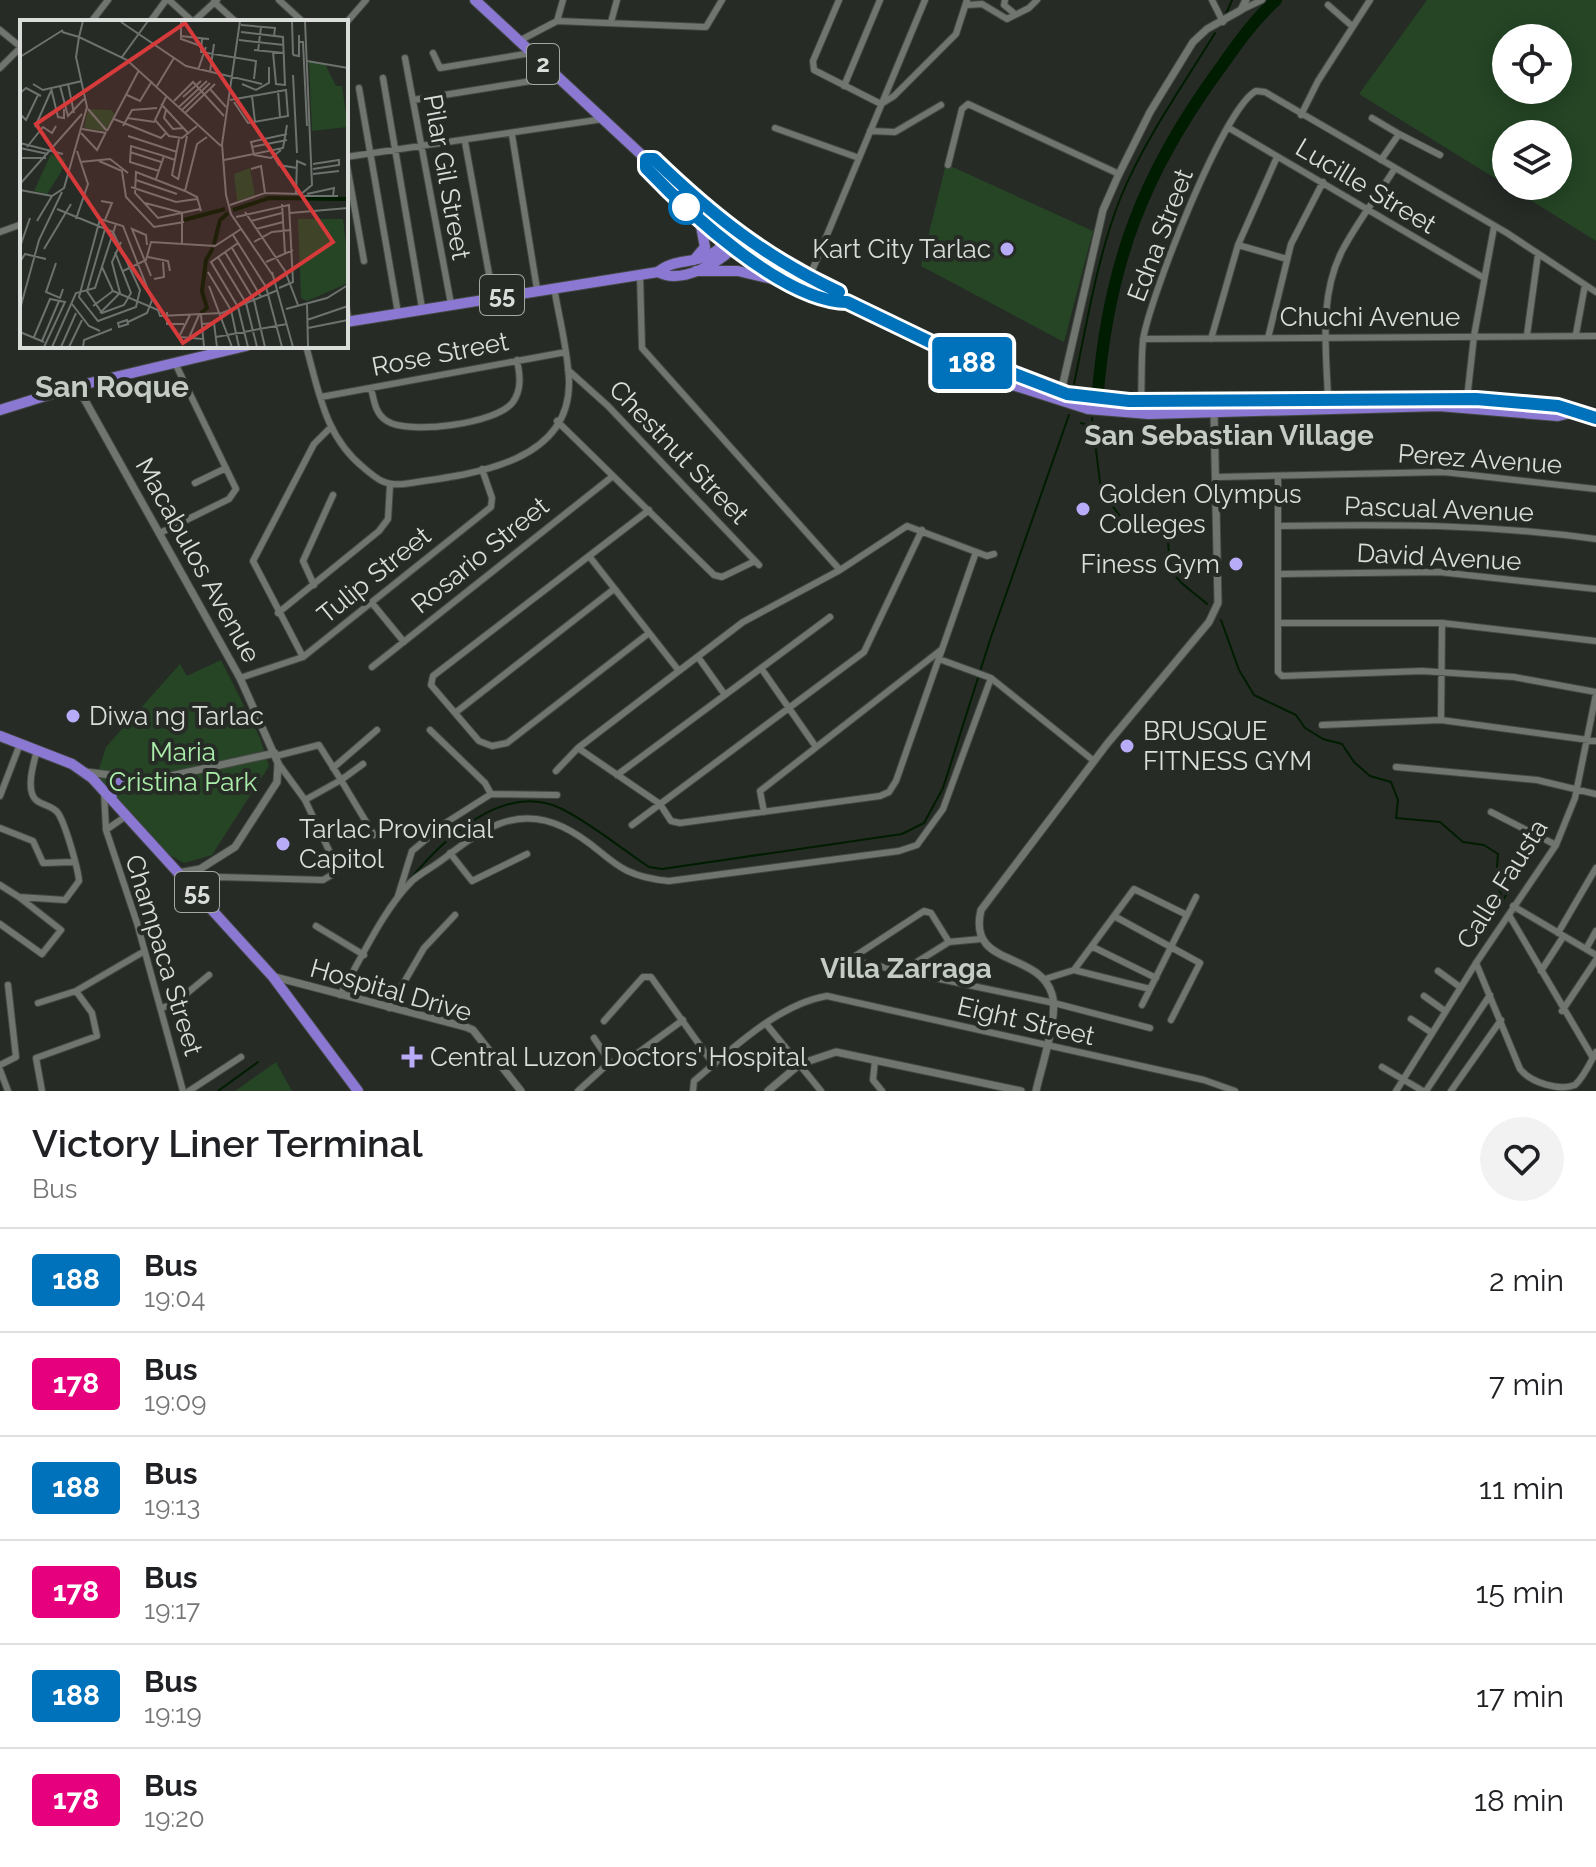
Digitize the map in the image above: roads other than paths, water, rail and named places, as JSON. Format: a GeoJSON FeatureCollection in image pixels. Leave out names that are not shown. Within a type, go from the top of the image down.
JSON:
{"type":"FeatureCollection","features":[{"type":"Feature","properties":{"kind":"highway","name":"2"},"geometry":{"type":"LineString","coordinates":[[475,0],[646,159],[654,159],[738,235],[809,278],[839,292],[847,302],[984,368],[1006,384],[1088,409],[1149,414],[1439,406],[1558,416],[1570,413]]}},
{"type":"Feature","properties":{"kind":"highway","name":"2"},"geometry":{"type":"LineString","coordinates":[[646,159],[646,168],[730,246],[795,284],[836,302],[847,302]]}},
{"type":"Feature","properties":{"kind":"highway"},"geometry":{"type":"LineString","coordinates":[[699,219],[705,247],[693,267],[738,271],[795,284]]}},
{"type":"Feature","properties":{"kind":"highway","name":"55"},"geometry":{"type":"LineString","coordinates":[[348,322],[537,289],[658,272],[664,276],[714,264],[738,235]]}},
{"type":"Feature","properties":{"kind":"highway"},"geometry":{"type":"LineString","coordinates":[[0,410],[216,349]]}},
{"type":"Feature","properties":{"kind":"highway","name":"2"},"geometry":{"type":"LineString","coordinates":[[984,368],[1007,371],[1061,392],[1141,401],[1328,397],[1467,399],[1544,404],[1596,418]]}},
{"type":"Feature","properties":{"kind":"highway","name":"55"},"geometry":{"type":"LineString","coordinates":[[0,736],[86,772],[273,977],[358,1091]]}},
{"type":"Feature","properties":{"kind":"highway"},"geometry":{"type":"LineString","coordinates":[[108,796],[121,778]]}},
{"type":"Feature","properties":{"kind":"street"},"geometry":{"type":"LineString","coordinates":[[93,20],[108,0]]}},
{"type":"Feature","properties":{"kind":"street"},"geometry":{"type":"LineString","coordinates":[[152,20],[167,0],[191,20]]}},
{"type":"Feature","properties":{"kind":"street"},"geometry":{"type":"LineString","coordinates":[[279,0],[301,20]]}},
{"type":"Feature","properties":{"kind":"street"},"geometry":{"type":"LineString","coordinates":[[348,21],[366,0]]}},
{"type":"Feature","properties":{"kind":"street"},"geometry":{"type":"LineString","coordinates":[[557,21],[563,0]]}},
{"type":"Feature","properties":{"kind":"street"},"geometry":{"type":"LineString","coordinates":[[611,22],[617,0]]}},
{"type":"Feature","properties":{"kind":"street"},"geometry":{"type":"LineString","coordinates":[[519,41],[557,21],[706,27],[722,0]]}},
{"type":"Feature","properties":{"kind":"street"},"geometry":{"type":"LineString","coordinates":[[839,0],[813,66],[819,75],[881,104]]}},
{"type":"Feature","properties":{"kind":"street"},"geometry":{"type":"LineString","coordinates":[[844,86],[880,0]]}},
{"type":"Feature","properties":{"kind":"street"},"geometry":{"type":"LineString","coordinates":[[809,278],[925,0]]}},
{"type":"Feature","properties":{"kind":"street"},"geometry":{"type":"LineString","coordinates":[[1005,0],[1004,5],[1015,14]]}},
{"type":"Feature","properties":{"kind":"street"},"geometry":{"type":"LineString","coordinates":[[881,104],[894,96],[956,34],[967,2],[982,4],[1007,19],[1037,0]]}},
{"type":"Feature","properties":{"kind":"street"},"geometry":{"type":"LineString","coordinates":[[1212,0],[1223,22]]}},
{"type":"Feature","properties":{"kind":"street"},"geometry":{"type":"LineString","coordinates":[[1241,10],[1246,0]]}},
{"type":"Feature","properties":{"kind":"street"},"geometry":{"type":"LineString","coordinates":[[1061,392],[1103,210],[1150,112],[1193,42],[1207,29],[1262,0]]}},
{"type":"Feature","properties":{"kind":"street"},"geometry":{"type":"LineString","coordinates":[[1370,0],[1301,115],[1494,227],[1596,292]]}},
{"type":"Feature","properties":{"kind":"street"},"geometry":{"type":"LineString","coordinates":[[195,20],[214,1],[234,20]]}},
{"type":"Feature","properties":{"kind":"street"},"geometry":{"type":"LineString","coordinates":[[1328,5],[1352,26]]}},
{"type":"Feature","properties":{"kind":"street"},"geometry":{"type":"LineString","coordinates":[[0,30],[20,47]]}},
{"type":"Feature","properties":{"kind":"street"},"geometry":{"type":"LineString","coordinates":[[0,68],[20,49]]}},
{"type":"Feature","properties":{"kind":"street"},"geometry":{"type":"LineString","coordinates":[[433,53],[440,68],[531,53]]}},
{"type":"Feature","properties":{"kind":"street","name":"Pilar Gil Street"},"geometry":{"type":"LineString","coordinates":[[405,58],[451,304]]}},
{"type":"Feature","properties":{"kind":"street"},"geometry":{"type":"LineString","coordinates":[[413,100],[556,76]]}},
{"type":"Feature","properties":{"kind":"street"},"geometry":{"type":"LineString","coordinates":[[383,78],[422,308]]}},
{"type":"Feature","properties":{"kind":"street"},"geometry":{"type":"LineString","coordinates":[[359,88],[398,313]]}},
{"type":"Feature","properties":{"kind":"street","name":"Edna Street"},"geometry":{"type":"LineString","coordinates":[[1141,401],[1143,339],[1155,297],[1191,203],[1229,128],[1251,94],[1265,92],[1301,115]]}},
{"type":"Feature","properties":{"kind":"street"},"geometry":{"type":"LineString","coordinates":[[948,165],[962,109],[968,104],[1119,174]]}},
{"type":"Feature","properties":{"kind":"street"},"geometry":{"type":"LineString","coordinates":[[870,131],[895,132],[941,105]]}},
{"type":"Feature","properties":{"kind":"street"},"geometry":{"type":"LineString","coordinates":[[1372,118],[1440,155]]}},
{"type":"Feature","properties":{"kind":"street"},"geometry":{"type":"LineString","coordinates":[[348,159],[603,119]]}},
{"type":"Feature","properties":{"kind":"street"},"geometry":{"type":"LineString","coordinates":[[775,128],[859,158]]}},
{"type":"Feature","properties":{"kind":"street","name":"Lucille Street"},"geometry":{"type":"LineString","coordinates":[[1229,128],[1484,278]]}},
{"type":"Feature","properties":{"kind":"street"},"geometry":{"type":"LineString","coordinates":[[1381,160],[1399,134]]}},
{"type":"Feature","properties":{"kind":"street"},"geometry":{"type":"LineString","coordinates":[[512,135],[537,289]]}},
{"type":"Feature","properties":{"kind":"street"},"geometry":{"type":"LineString","coordinates":[[465,142],[493,296]]}},
{"type":"Feature","properties":{"kind":"street"},"geometry":{"type":"LineString","coordinates":[[1211,339],[1238,245],[1277,157]]}},
{"type":"Feature","properties":{"kind":"street"},"geometry":{"type":"LineString","coordinates":[[1328,397],[1326,336],[1334,271],[1349,239],[1395,168]]}},
{"type":"Feature","properties":{"kind":"street"},"geometry":{"type":"LineString","coordinates":[[348,170],[364,261]]}},
{"type":"Feature","properties":{"kind":"street"},"geometry":{"type":"LineString","coordinates":[[1268,338],[1287,259],[1300,222],[1323,182]]}},
{"type":"Feature","properties":{"kind":"street"},"geometry":{"type":"LineString","coordinates":[[0,232],[20,225]]}},
{"type":"Feature","properties":{"kind":"street"},"geometry":{"type":"LineString","coordinates":[[1467,399],[1474,336],[1494,227]]}},
{"type":"Feature","properties":{"kind":"street"},"geometry":{"type":"LineString","coordinates":[[1238,245],[1287,259]]}},
{"type":"Feature","properties":{"kind":"street"},"geometry":{"type":"LineString","coordinates":[[1527,335],[1538,254]]}},
{"type":"Feature","properties":{"kind":"street"},"geometry":{"type":"LineString","coordinates":[[640,275],[642,348],[840,570]]}},
{"type":"Feature","properties":{"kind":"street"},"geometry":{"type":"LineString","coordinates":[[1576,334],[1585,285]]}},
{"type":"Feature","properties":{"kind":"street"},"geometry":{"type":"LineString","coordinates":[[307,348],[329,429],[348,455],[390,485],[482,469],[526,457],[557,421],[569,386],[554,287]]}},
{"type":"Feature","properties":{"kind":"street","name":"Chuchi Avenue"},"geometry":{"type":"LineString","coordinates":[[1143,339],[1596,336]]}},
{"type":"Feature","properties":{"kind":"street","name":"Rose Street"},"geometry":{"type":"LineString","coordinates":[[321,397],[566,352]]}},
{"type":"Feature","properties":{"kind":"street"},"geometry":{"type":"LineString","coordinates":[[371,388],[377,411],[386,421],[402,428],[414,430],[485,418],[505,410],[513,402],[520,388],[517,360]]}},
{"type":"Feature","properties":{"kind":"street"},"geometry":{"type":"LineString","coordinates":[[162,532],[236,493],[175,363]]}},
{"type":"Feature","properties":{"kind":"street","name":"Chestnut Street"},"geometry":{"type":"LineString","coordinates":[[568,370],[608,406],[757,563],[717,577],[649,510]]}},
{"type":"Feature","properties":{"kind":"street","name":"Macabulos Avenue"},"geometry":{"type":"LineString","coordinates":[[77,386],[162,532],[240,678],[276,757]]}},
{"type":"Feature","properties":{"kind":"street"},"geometry":{"type":"LineString","coordinates":[[1036,1091],[1054,1003],[1045,979],[996,953],[981,939],[978,922],[987,899],[1094,761],[1209,622],[1218,603],[1218,477],[1213,400]]}},
{"type":"Feature","properties":{"kind":"street"},"geometry":{"type":"LineString","coordinates":[[557,421],[649,510],[433,676],[431,685],[483,744],[507,743],[649,633]]}},
{"type":"Feature","properties":{"kind":"street"},"geometry":{"type":"LineString","coordinates":[[303,657],[253,561],[314,444],[329,429]]}},
{"type":"Feature","properties":{"kind":"street"},"geometry":{"type":"LineString","coordinates":[[195,483],[226,468]]}},
{"type":"Feature","properties":{"kind":"street","name":"Tulip Street"},"geometry":{"type":"LineString","coordinates":[[240,678],[303,657],[491,507],[492,498],[482,469]]}},
{"type":"Feature","properties":{"kind":"street","name":"Perez Avenue"},"geometry":{"type":"LineString","coordinates":[[1218,477],[1444,472],[1596,489]]}},
{"type":"Feature","properties":{"kind":"street","name":"Rosario Street"},"geometry":{"type":"LineString","coordinates":[[372,667],[613,476]]}},
{"type":"Feature","properties":{"kind":"street"},"geometry":{"type":"LineString","coordinates":[[1278,476],[1281,623],[1278,672],[1282,676],[1441,672],[1514,677],[1596,693]]}},
{"type":"Feature","properties":{"kind":"street"},"geometry":{"type":"LineString","coordinates":[[278,613],[379,531],[388,519],[390,485]]}},
{"type":"Feature","properties":{"kind":"street"},"geometry":{"type":"LineString","coordinates":[[314,585],[303,561],[333,495]]}},
{"type":"Feature","properties":{"kind":"street","name":"Pascual Avenue"},"geometry":{"type":"LineString","coordinates":[[1279,526],[1438,523],[1519,528],[1596,539]]}},
{"type":"Feature","properties":{"kind":"street"},"geometry":{"type":"LineString","coordinates":[[556,771],[578,748],[743,622],[840,570],[901,529],[911,526],[989,557],[994,554]]}},
{"type":"Feature","properties":{"kind":"street"},"geometry":{"type":"LineString","coordinates":[[632,825],[864,652],[922,530]]}},
{"type":"Feature","properties":{"kind":"street"},"geometry":{"type":"LineString","coordinates":[[578,748],[660,804],[671,821],[680,823],[880,796],[889,792],[976,552]]}},
{"type":"Feature","properties":{"kind":"street"},"geometry":{"type":"LineString","coordinates":[[589,556],[679,671]]}},
{"type":"Feature","properties":{"kind":"street","name":"David Avenue"},"geometry":{"type":"LineString","coordinates":[[1280,574],[1439,572],[1596,589]]}},
{"type":"Feature","properties":{"kind":"street"},"geometry":{"type":"LineString","coordinates":[[455,713],[614,589]]}},
{"type":"Feature","properties":{"kind":"street"},"geometry":{"type":"LineString","coordinates":[[372,603],[404,642]]}},
{"type":"Feature","properties":{"kind":"street"},"geometry":{"type":"LineString","coordinates":[[617,775],[830,617]]}},
{"type":"Feature","properties":{"kind":"street"},"geometry":{"type":"LineString","coordinates":[[1281,623],[1442,623],[1596,641]]}},
{"type":"Feature","properties":{"kind":"street"},"geometry":{"type":"LineString","coordinates":[[1441,720],[1442,623]]}},
{"type":"Feature","properties":{"kind":"street"},"geometry":{"type":"LineString","coordinates":[[764,812],[760,791],[941,650]]}},
{"type":"Feature","properties":{"kind":"street"},"geometry":{"type":"LineString","coordinates":[[698,657],[725,695]]}},
{"type":"Feature","properties":{"kind":"street"},"geometry":{"type":"LineString","coordinates":[[939,659],[989,677],[1094,761]]}},
{"type":"Feature","properties":{"kind":"street"},"geometry":{"type":"LineString","coordinates":[[761,668],[816,747]]}},
{"type":"Feature","properties":{"kind":"street"},"geometry":{"type":"LineString","coordinates":[[340,995],[412,881],[496,824],[512,818],[533,816],[567,829],[624,872],[644,879],[669,881],[917,845],[943,809],[989,677]]}},
{"type":"Feature","properties":{"kind":"street","name":"Calle Fausta"},"geometry":{"type":"LineString","coordinates":[[1396,1091],[1460,987],[1556,845],[1577,789],[1596,693]]}},
{"type":"Feature","properties":{"kind":"street"},"geometry":{"type":"LineString","coordinates":[[1322,725],[1441,720],[1596,741]]}},
{"type":"Feature","properties":{"kind":"street"},"geometry":{"type":"LineString","coordinates":[[333,768],[377,730]]}},
{"type":"Feature","properties":{"kind":"street"},"geometry":{"type":"LineString","coordinates":[[430,730],[485,783],[491,794]]}},
{"type":"Feature","properties":{"kind":"street"},"geometry":{"type":"LineString","coordinates":[[0,796],[20,744]]}},
{"type":"Feature","properties":{"kind":"street"},"geometry":{"type":"LineString","coordinates":[[86,772],[121,778],[170,777],[276,757],[319,745],[374,835]]}},
{"type":"Feature","properties":{"kind":"street"},"geometry":{"type":"LineString","coordinates":[[19,897],[69,898],[79,881],[58,813],[33,795],[31,770],[37,750]]}},
{"type":"Feature","properties":{"kind":"street"},"geometry":{"type":"LineString","coordinates":[[204,867],[218,877],[323,880],[333,877],[335,863],[305,800],[276,757]]}},
{"type":"Feature","properties":{"kind":"street"},"geometry":{"type":"LineString","coordinates":[[178,873],[204,867],[235,847],[277,782],[276,757]]}},
{"type":"Feature","properties":{"kind":"street"},"geometry":{"type":"LineString","coordinates":[[305,800],[363,764]]}},
{"type":"Feature","properties":{"kind":"street"},"geometry":{"type":"LineString","coordinates":[[1396,767],[1537,780],[1596,794]]}},
{"type":"Feature","properties":{"kind":"street"},"geometry":{"type":"LineString","coordinates":[[398,899],[402,875],[412,851],[447,822],[491,794],[557,795]]}},
{"type":"Feature","properties":{"kind":"street","name":"Champaca Street"},"geometry":{"type":"LineString","coordinates":[[108,796],[106,830],[186,1091]]}},
{"type":"Feature","properties":{"kind":"street"},"geometry":{"type":"LineString","coordinates":[[1491,812],[1556,845]]}},
{"type":"Feature","properties":{"kind":"street","name":"Champaca Street"},"geometry":{"type":"LineString","coordinates":[[106,830],[126,816]]}},
{"type":"Feature","properties":{"kind":"street"},"geometry":{"type":"LineString","coordinates":[[0,828],[33,841],[43,863],[73,862]]}},
{"type":"Feature","properties":{"kind":"street"},"geometry":{"type":"LineString","coordinates":[[450,853],[472,881],[527,854]]}},
{"type":"Feature","properties":{"kind":"street"},"geometry":{"type":"LineString","coordinates":[[1541,971],[1596,868]]}},
{"type":"Feature","properties":{"kind":"street"},"geometry":{"type":"LineString","coordinates":[[199,894],[218,877]]}},
{"type":"Feature","properties":{"kind":"street"},"geometry":{"type":"LineString","coordinates":[[0,885],[61,930],[42,954],[0,924]]}},
{"type":"Feature","properties":{"kind":"street"},"geometry":{"type":"LineString","coordinates":[[1074,970],[1137,889],[1187,915]]}},
{"type":"Feature","properties":{"kind":"street"},"geometry":{"type":"LineString","coordinates":[[1142,1005],[1196,897]]}},
{"type":"Feature","properties":{"kind":"street"},"geometry":{"type":"LineString","coordinates":[[1513,906],[1596,958],[1562,1011]]}},
{"type":"Feature","properties":{"kind":"street"},"geometry":{"type":"LineString","coordinates":[[949,942],[931,913],[924,911],[850,956],[849,960],[1054,1003],[1150,1028]]}},
{"type":"Feature","properties":{"kind":"street"},"geometry":{"type":"LineString","coordinates":[[389,1008],[424,948],[455,915]]}},
{"type":"Feature","properties":{"kind":"street"},"geometry":{"type":"LineString","coordinates":[[1476,963],[1520,1069],[1541,1087],[1567,1091],[1575,1086],[1594,1055],[1562,1011],[1509,915]]}},
{"type":"Feature","properties":{"kind":"street"},"geometry":{"type":"LineString","coordinates":[[1114,916],[1200,963],[1171,1020]]}},
{"type":"Feature","properties":{"kind":"street"},"geometry":{"type":"LineString","coordinates":[[316,926],[364,955]]}},
{"type":"Feature","properties":{"kind":"street"},"geometry":{"type":"LineString","coordinates":[[1586,949],[1596,931]]}},
{"type":"Feature","properties":{"kind":"street"},"geometry":{"type":"LineString","coordinates":[[904,970],[949,942],[981,939]]}},
{"type":"Feature","properties":{"kind":"street"},"geometry":{"type":"LineString","coordinates":[[1093,947],[1156,978]]}},
{"type":"Feature","properties":{"kind":"street"},"geometry":{"type":"LineString","coordinates":[[38,1003],[76,991],[143,952]]}},
{"type":"Feature","properties":{"kind":"street"},"geometry":{"type":"LineString","coordinates":[[1045,979],[1074,970],[1150,989]]}},
{"type":"Feature","properties":{"kind":"street"},"geometry":{"type":"LineString","coordinates":[[1438,971],[1460,987]]}},
{"type":"Feature","properties":{"kind":"street"},"geometry":{"type":"LineString","coordinates":[[161,1008],[174,1004],[209,975]]}},
{"type":"Feature","properties":{"kind":"street"},"geometry":{"type":"LineString","coordinates":[[604,1021],[647,976],[654,980],[714,1065]]}},
{"type":"Feature","properties":{"kind":"street","name":"Hospital Drive"},"geometry":{"type":"LineString","coordinates":[[273,977],[473,1030],[521,1091]]}},
{"type":"Feature","properties":{"kind":"street"},"geometry":{"type":"LineString","coordinates":[[8,985],[16,1057],[0,1068],[8,1091]]}},
{"type":"Feature","properties":{"kind":"street"},"geometry":{"type":"LineString","coordinates":[[42,1091],[36,1058],[97,1036],[92,1013],[76,991]]}},
{"type":"Feature","properties":{"kind":"street"},"geometry":{"type":"LineString","coordinates":[[1382,1067],[1424,1091],[1490,995]]}},
{"type":"Feature","properties":{"kind":"street","name":"Eight Street"},"geometry":{"type":"LineString","coordinates":[[693,1091],[694,1081],[767,1025],[804,1000],[827,996],[1204,1080],[1235,1091]]}},
{"type":"Feature","properties":{"kind":"street"},"geometry":{"type":"LineString","coordinates":[[1424,996],[1445,1011]]}},
{"type":"Feature","properties":{"kind":"street"},"geometry":{"type":"LineString","coordinates":[[1411,1019],[1432,1033]]}},
{"type":"Feature","properties":{"kind":"street"},"geometry":{"type":"LineString","coordinates":[[631,1058],[683,1020]]}},
{"type":"Feature","properties":{"kind":"street"},"geometry":{"type":"LineString","coordinates":[[1451,1091],[1501,1020]]}},
{"type":"Feature","properties":{"kind":"street"},"geometry":{"type":"LineString","coordinates":[[767,1025],[821,1091]]}},
{"type":"Feature","properties":{"kind":"street"},"geometry":{"type":"LineString","coordinates":[[578,1091],[610,1062],[594,1038]]}},
{"type":"Feature","properties":{"kind":"street"},"geometry":{"type":"LineString","coordinates":[[768,1091],[800,1064],[836,1052],[1021,1091]]}},
{"type":"Feature","properties":{"kind":"street"},"geometry":{"type":"LineString","coordinates":[[186,1091],[241,1057]]}},
{"type":"Feature","properties":{"kind":"street"},"geometry":{"type":"LineString","coordinates":[[875,1060],[873,1080],[882,1091]]}},
{"type":"Feature","properties":{"kind":"waterway"},"geometry":{"type":"LineString","coordinates":[[1226,14],[1232,0]]}},
{"type":"Feature","properties":{"kind":"waterway"},"geometry":{"type":"LineString","coordinates":[[1098,391],[1103,345],[1121,261],[1150,184],[1169,147],[1218,71],[1245,34],[1276,0]]}},
{"type":"Feature","properties":{"kind":"waterway"},"geometry":{"type":"LineString","coordinates":[[1074,384],[1099,267],[1120,199],[1152,135],[1215,33]]}},
{"type":"Feature","properties":{"kind":"waterway"},"geometry":{"type":"LineString","coordinates":[[412,877],[458,831],[497,808],[517,802],[539,802],[560,808],[649,867],[662,869],[902,834],[924,823],[943,788],[991,637],[1069,415]]}},
{"type":"Feature","properties":{"kind":"waterway"},"geometry":{"type":"LineString","coordinates":[[1092,418],[1101,490],[1122,519],[1168,538],[1173,571],[1207,604]]}},
{"type":"Feature","properties":{"kind":"waterway"},"geometry":{"type":"LineString","coordinates":[[1081,423],[1090,426]]}},
{"type":"Feature","properties":{"kind":"waterway"},"geometry":{"type":"LineString","coordinates":[[1221,620],[1239,670],[1254,695],[1296,715],[1305,728],[1323,739],[1342,744],[1354,762],[1370,776],[1391,782],[1398,800],[1396,818],[1440,822],[1463,842],[1484,845],[1498,854],[1496,881],[1503,900],[1506,895]]}},
{"type":"Feature","properties":{"kind":"waterway"},"geometry":{"type":"LineString","coordinates":[[218,1091],[258,1062]]}},
{"type":"Feature","properties":{"kind":"place","name":"Kart City Tarlac"},"geometry":{"type":"Point","coordinates":[1007,249]}},
{"type":"Feature","properties":{"kind":"place","name":"Golden Olympus Colleges"},"geometry":{"type":"Point","coordinates":[1083,509]}},
{"type":"Feature","properties":{"kind":"place","name":"Finess Gym"},"geometry":{"type":"Point","coordinates":[1236,564]}},
{"type":"Feature","properties":{"kind":"place","name":"Diwa ng Tarlac"},"geometry":{"type":"Point","coordinates":[73,716]}},
{"type":"Feature","properties":{"kind":"place","name":"BRUSQUE FITNESS GYM"},"geometry":{"type":"Point","coordinates":[1127,746]}},
{"type":"Feature","properties":{"kind":"place","name":"Tarlac Provincial Capitol"},"geometry":{"type":"Point","coordinates":[283,844]}},
{"type":"Feature","properties":{"kind":"place","name":"Central Luzon Doctors' Hospital"},"geometry":{"type":"Point","coordinates":[412,1057]}},
{"type":"Feature","properties":{"kind":"district","name":"San Roque"},"geometry":{"type":"Point","coordinates":[112,387]}},
{"type":"Feature","properties":{"kind":"district","name":"San Sebastian Village"},"geometry":{"type":"Point","coordinates":[1229,435]}},
{"type":"Feature","properties":{"kind":"district","name":"Villa Zarraga"},"geometry":{"type":"Point","coordinates":[906,968]}},
{"type":"Feature","properties":{"kind":"park label","name":"Maria Cristina Park"},"geometry":{"type":"Point","coordinates":[183,767]}}]}
